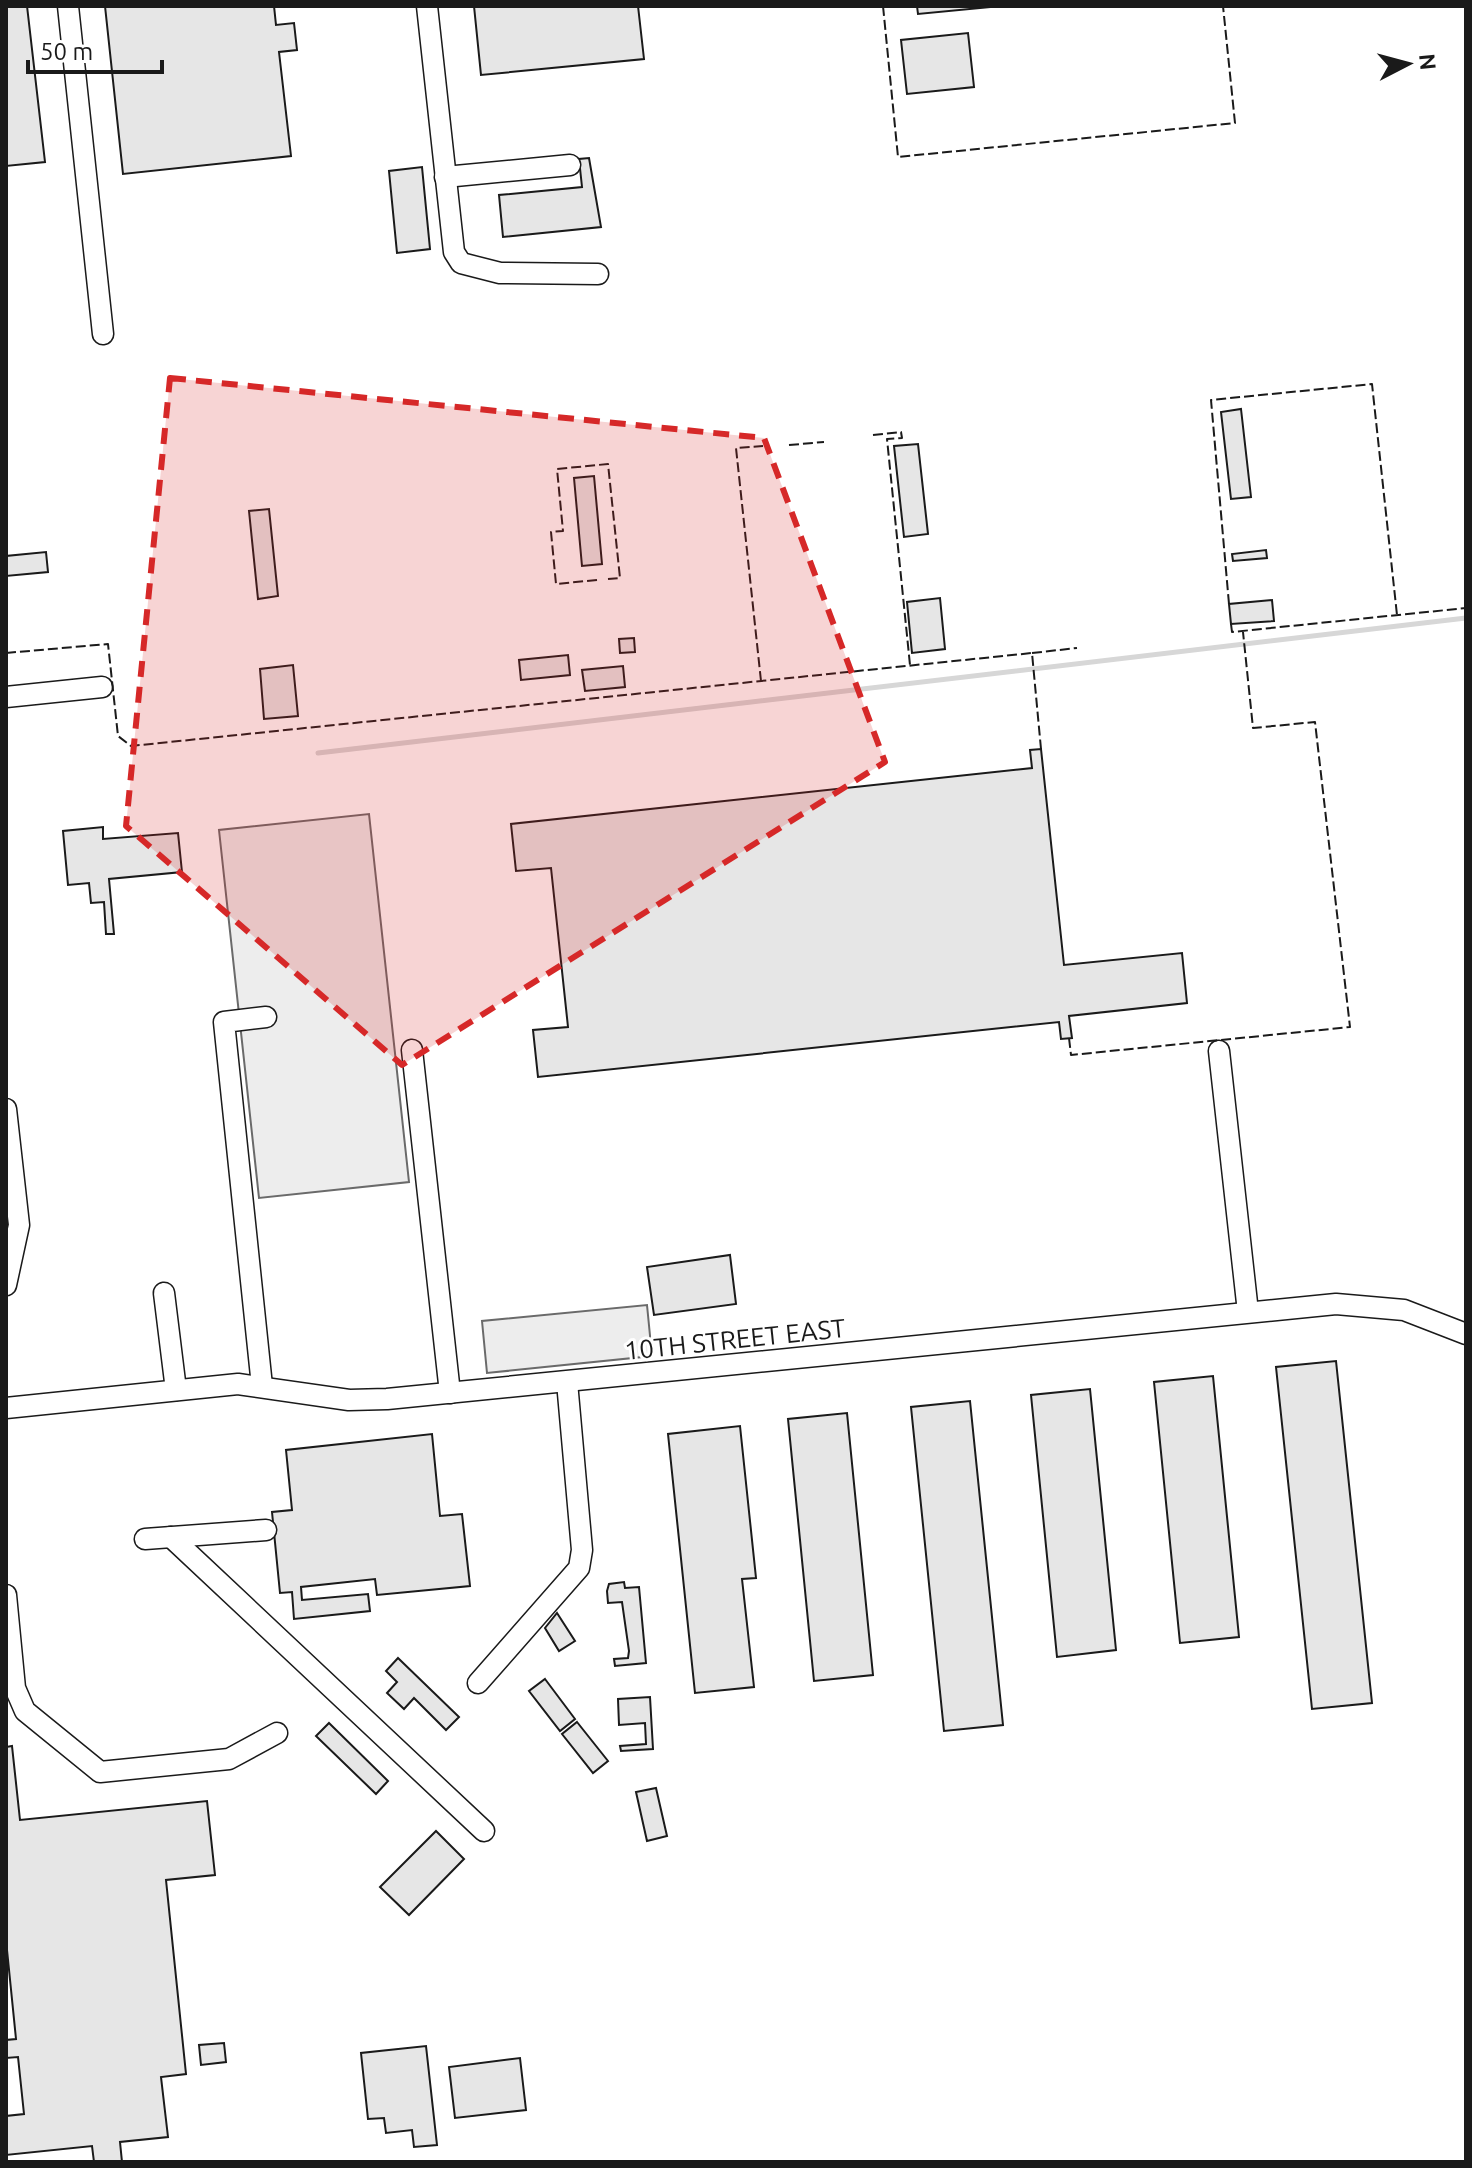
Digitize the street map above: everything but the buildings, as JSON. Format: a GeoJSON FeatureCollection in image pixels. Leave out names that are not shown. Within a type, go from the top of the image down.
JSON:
{"type":"FeatureCollection","features":[{"type":"Feature","properties":{"kind":"street"},"geometry":{"type":"LineString","coordinates":[[68,6],[103,334]]}},
{"type":"Feature","properties":{"kind":"street"},"geometry":{"type":"LineString","coordinates":[[427,6],[454,252],[461,263],[500,273],[598,274]]}},
{"type":"Feature","properties":{"kind":"street"},"geometry":{"type":"LineString","coordinates":[[445,177],[570,165]]}},
{"type":"Feature","properties":{"kind":"street"},"geometry":{"type":"LineString","coordinates":[[6,697],[102,687]]}},
{"type":"Feature","properties":{"kind":"street"},"geometry":{"type":"LineString","coordinates":[[262,1386],[224,1022],[266,1017]]}},
{"type":"Feature","properties":{"kind":"street"},"geometry":{"type":"LineString","coordinates":[[412,1050],[450,1393]]}},
{"type":"Feature","properties":{"kind":"street"},"geometry":{"type":"LineString","coordinates":[[1219,1051],[1248,1312]]}},
{"type":"Feature","properties":{"kind":"street"},"geometry":{"type":"LineString","coordinates":[[6,1109],[19,1214],[16,1250],[6,1285]]}},
{"type":"Feature","properties":{"kind":"street"},"geometry":{"type":"LineString","coordinates":[[164,1293],[176,1390]]}},
{"type":"Feature","properties":{"kind":"street","name":"10TH STREET EAST"},"geometry":{"type":"LineString","coordinates":[[6,1408],[238,1384],[349,1400],[450,1393],[1336,1304],[1404,1310],[1466,1334]]}},
{"type":"Feature","properties":{"kind":"street"},"geometry":{"type":"LineString","coordinates":[[478,1683],[579,1568],[582,1550],[567,1382]]}},
{"type":"Feature","properties":{"kind":"street"},"geometry":{"type":"LineString","coordinates":[[145,1539],[266,1530]]}},
{"type":"Feature","properties":{"kind":"street"},"geometry":{"type":"LineString","coordinates":[[171,1537],[484,1831]]}},
{"type":"Feature","properties":{"kind":"street"},"geometry":{"type":"LineString","coordinates":[[6,1595],[15,1688],[25,1711],[100,1772],[229,1759],[277,1733]]}},
{"type":"Feature","properties":{"kind":"highlighted area"},"geometry":{"type":"Polygon","coordinates":[[[170,378],[764,438],[885,762],[402,1065],[126,826],[170,378]]]}},
{"type":"Feature","properties":{"kind":"shaded area"},"geometry":{"type":"Polygon","coordinates":[[[369,814],[409,1182],[259,1198],[219,830],[369,814]]]}},
{"type":"Feature","properties":{"kind":"shaded area"},"geometry":{"type":"Polygon","coordinates":[[[647,1305],[652,1356],[487,1373],[482,1321],[647,1305]]]}},
{"type":"Feature","properties":{"kind":"waterway"},"geometry":{"type":"LineString","coordinates":[[318,753],[1466,618]]}},
{"type":"Feature","properties":{"kind":"fence"},"geometry":{"type":"LineString","coordinates":[[883,6],[898,157],[1235,123],[1223,6]]}},
{"type":"Feature","properties":{"kind":"fence"},"geometry":{"type":"LineString","coordinates":[[1229,604],[1211,400],[1372,384],[1397,615]]}},
{"type":"Feature","properties":{"kind":"fence"},"geometry":{"type":"LineString","coordinates":[[873,435],[901,432],[902,438],[887,439],[910,665]]}},
{"type":"Feature","properties":{"kind":"fence"},"geometry":{"type":"LineString","coordinates":[[789,445],[824,442]]}},
{"type":"Feature","properties":{"kind":"fence"},"geometry":{"type":"LineString","coordinates":[[761,681],[736,448],[763,446]]}},
{"type":"Feature","properties":{"kind":"fence"},"geometry":{"type":"LineString","coordinates":[[597,580],[556,584],[551,532],[563,531],[557,469],[608,464],[620,578],[608,579]]}},
{"type":"Feature","properties":{"kind":"fence"},"geometry":{"type":"LineString","coordinates":[[1231,624],[1232,632],[1466,608]]}},
{"type":"Feature","properties":{"kind":"fence"},"geometry":{"type":"LineString","coordinates":[[1069,1038],[1071,1055],[1350,1027],[1315,722],[1253,728],[1243,632]]}},
{"type":"Feature","properties":{"kind":"fence"},"geometry":{"type":"LineString","coordinates":[[6,653],[108,644],[118,736],[131,746],[1032,653],[1041,749]]}},
{"type":"Feature","properties":{"kind":"fence"},"geometry":{"type":"LineString","coordinates":[[1032,653],[1077,648]]}}]}
